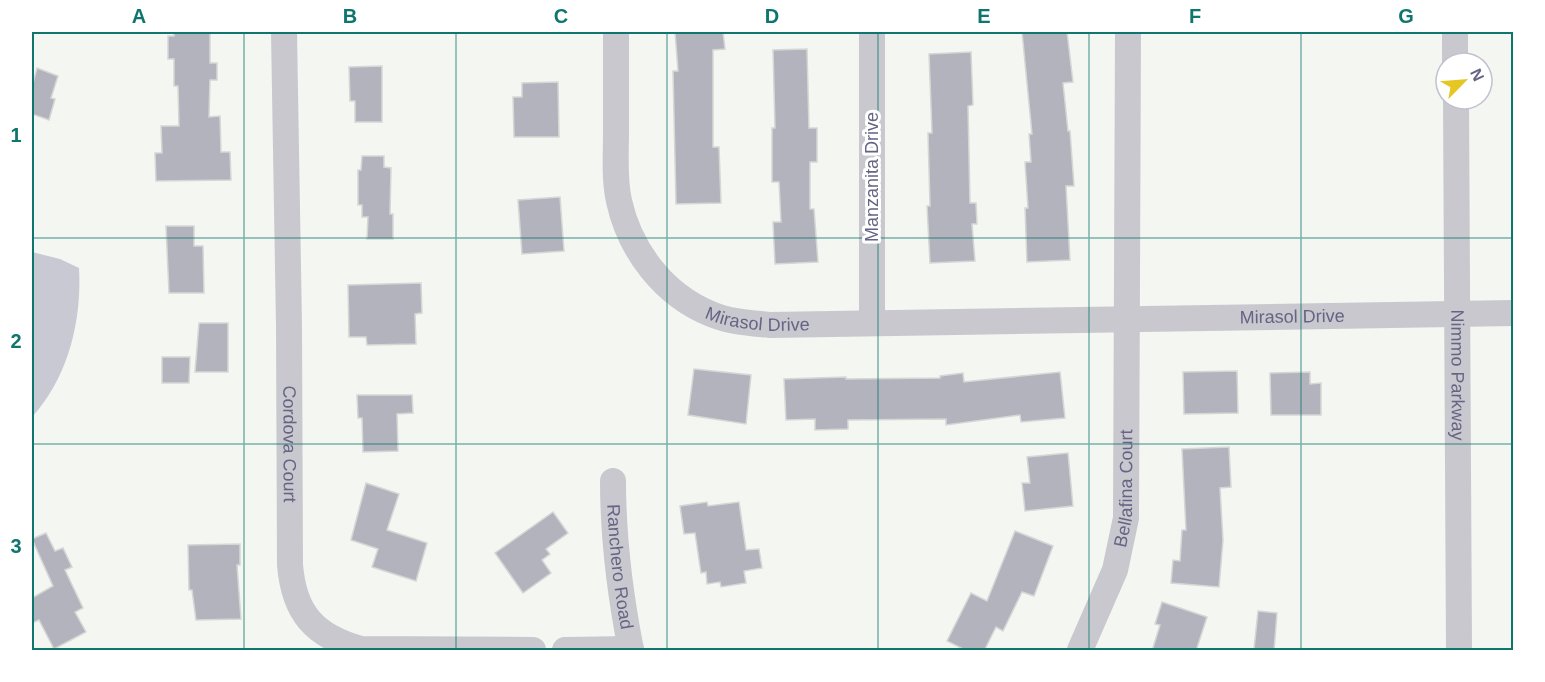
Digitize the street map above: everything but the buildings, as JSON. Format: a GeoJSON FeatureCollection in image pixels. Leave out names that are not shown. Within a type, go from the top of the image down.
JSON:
{"type":"FeatureCollection","features":[{"type":"Feature","properties":{"kind":"street","name":"Cordova Court"},"geometry":{"type":"LineString","coordinates":[[284,32],[290,565],[292,586],[297,602],[308,619],[322,633],[341,643],[361,648],[533,651]]}},
{"type":"Feature","properties":{"kind":"street","name":"Mirasol Drive"},"geometry":{"type":"LineString","coordinates":[[616,32],[615,174],[618,200],[625,224],[635,247],[668,288],[690,304],[712,315],[739,322],[770,325],[1514,313]]}},
{"type":"Feature","properties":{"kind":"street","name":"Manzanita Drive"},"geometry":{"type":"LineString","coordinates":[[872,32],[872,323]]}},
{"type":"Feature","properties":{"kind":"street"},"geometry":{"type":"LineString","coordinates":[[1126,318],[1128,32]]}},
{"type":"Feature","properties":{"kind":"street"},"geometry":{"type":"LineString","coordinates":[[1455,32],[1455,51]]}},
{"type":"Feature","properties":{"kind":"street","name":"Nimmo Parkway"},"geometry":{"type":"LineString","coordinates":[[1456,111],[1459,651]]}},
{"type":"Feature","properties":{"kind":"street","name":"Bellafina Court"},"geometry":{"type":"LineString","coordinates":[[1080,651],[1115,570],[1126,518],[1126,318]]}},
{"type":"Feature","properties":{"kind":"street","name":"Ranchero Road"},"geometry":{"type":"LineString","coordinates":[[613,481],[613,521],[618,580],[631,650]]}},
{"type":"Feature","properties":{"kind":"street"},"geometry":{"type":"LineString","coordinates":[[565,651],[631,650]]}},
{"type":"Feature","properties":{"kind":"shaded area"},"geometry":{"type":"Polygon","coordinates":[[[32,252],[60,259],[79,268],[79,288],[75,328],[70,347],[55,384],[32,417],[32,252]]]}}]}
